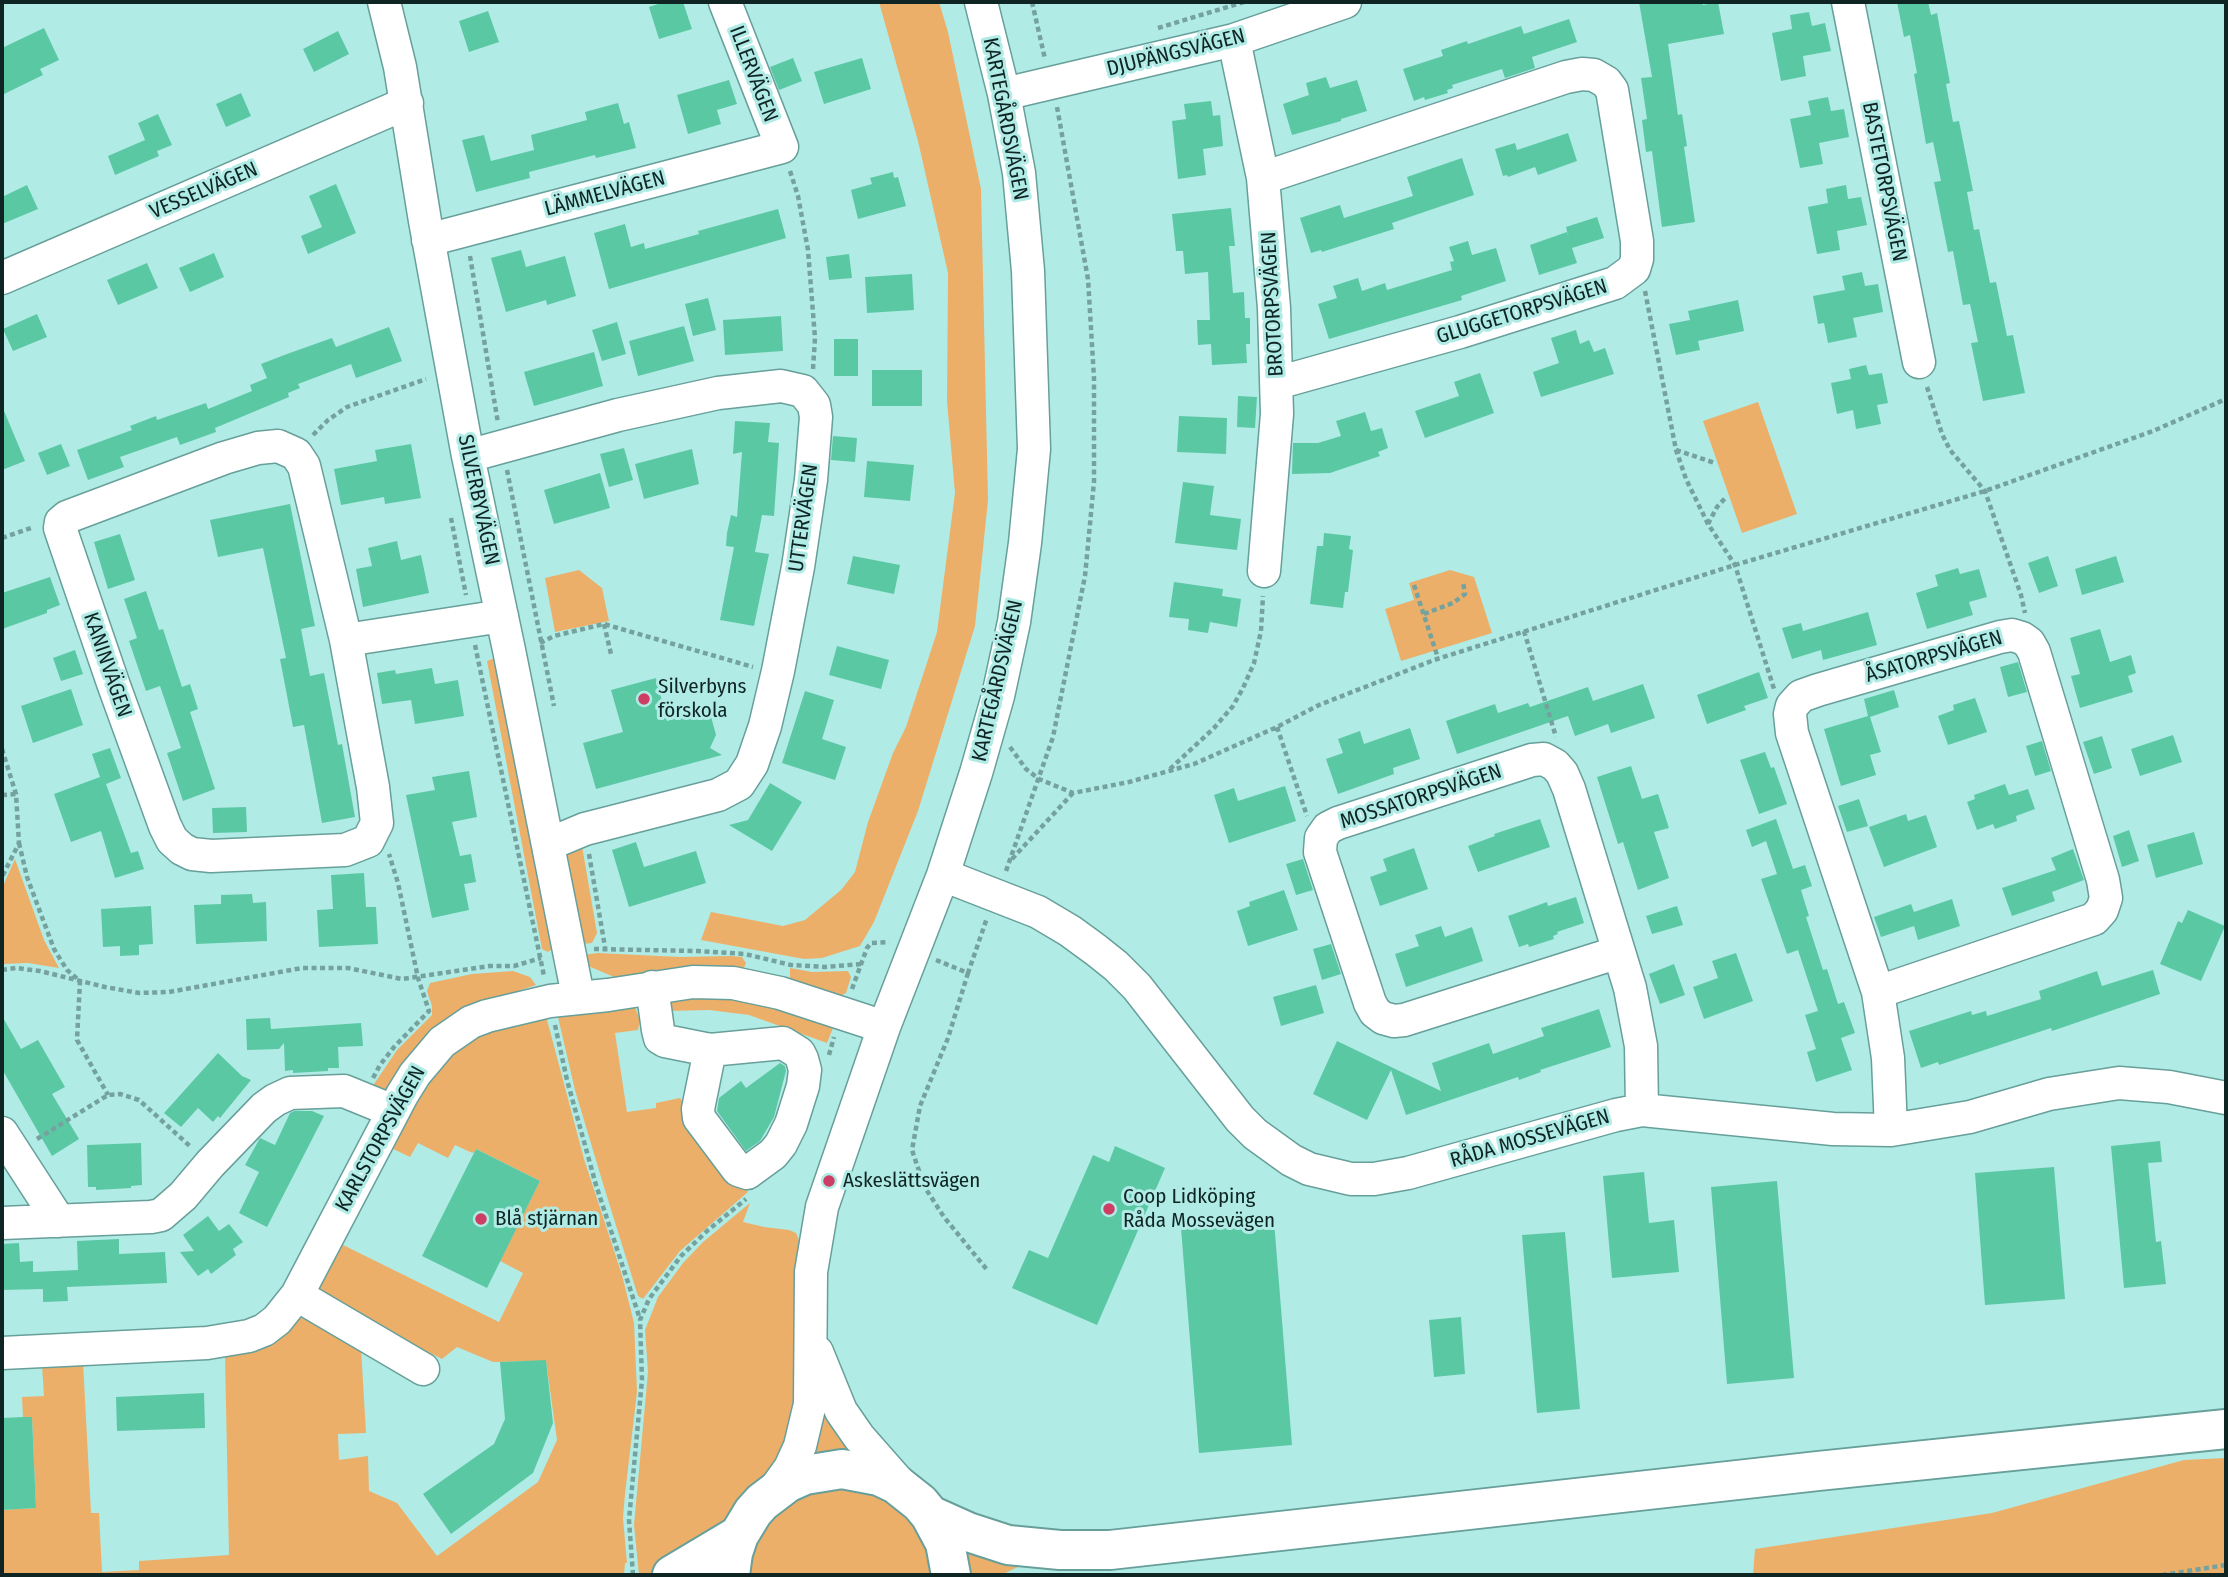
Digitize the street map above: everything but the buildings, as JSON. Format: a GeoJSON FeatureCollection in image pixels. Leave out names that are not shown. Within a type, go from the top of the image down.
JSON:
{"type":"FeatureCollection","features":[{"type":"Feature","properties":{"kind":"main road"},"geometry":{"type":"LineString","coordinates":[[730,1575],[739,1535],[753,1512],[772,1493],[805,1475],[842,1469],[879,1476],[919,1504],[968,1532],[1008,1545],[1060,1550],[1110,1550],[1818,1471],[2226,1429]]}},
{"type":"Feature","properties":{"kind":"main road"},"geometry":{"type":"LineString","coordinates":[[919,1504],[944,1543],[951,1575]]}},
{"type":"Feature","properties":{"kind":"main road"},"geometry":{"type":"LineString","coordinates":[[672,1575],[739,1535]]}},
{"type":"Feature","properties":{"kind":"main road"},"geometry":{"type":"LineString","coordinates":[[1028,1575],[1110,1550]]}},
{"type":"Feature","properties":{"kind":"street","name":"SILVERBYVÄGEN"},"geometry":{"type":"LineString","coordinates":[[384,2],[392,27],[407,103],[428,240],[468,456],[578,996]]}},
{"type":"Feature","properties":{"kind":"street","name":"ILLERVÄGEN"},"geometry":{"type":"LineString","coordinates":[[725,2],[782,147]]}},
{"type":"Feature","properties":{"kind":"street","name":"KARTEGÅRDSVÄGEN"},"geometry":{"type":"LineString","coordinates":[[772,1493],[790,1468],[805,1428],[810,1404],[811,1272],[822,1207],[884,1027],[943,875],[998,696],[1014,622],[1034,449],[1028,271],[1019,173],[1004,94],[981,2]]}},
{"type":"Feature","properties":{"kind":"street","name":"DJUPÄNGSVÄGEN"},"geometry":{"type":"LineString","coordinates":[[1004,94],[1049,73],[1234,40],[1345,2]]}},
{"type":"Feature","properties":{"kind":"street","name":"BASTETORPSVÄGEN"},"geometry":{"type":"LineString","coordinates":[[1848,2],[1919,362]]}},
{"type":"Feature","properties":{"kind":"street","name":"BROTORPSVÄGEN"},"geometry":{"type":"LineString","coordinates":[[1234,40],[1263,178],[1278,383],[1264,571]]}},
{"type":"Feature","properties":{"kind":"street","name":"GLUGGETORPSVÄGEN"},"geometry":{"type":"LineString","coordinates":[[1263,178],[1566,77],[1594,75],[1612,90],[1637,241],[1634,269],[1626,277],[1602,287],[1460,332],[1278,383]]}},
{"type":"Feature","properties":{"kind":"street","name":"VESSELVÄGEN"},"geometry":{"type":"LineString","coordinates":[[2,278],[407,103]]}},
{"type":"Feature","properties":{"kind":"street","name":"LÄMMELVÄGEN"},"geometry":{"type":"LineString","coordinates":[[428,240],[782,147]]}},
{"type":"Feature","properties":{"kind":"street"},"geometry":{"type":"LineString","coordinates":[[468,456],[618,415],[718,393],[781,386],[794,387],[809,396]]}},
{"type":"Feature","properties":{"kind":"street","name":"UTTERVÄGEN"},"geometry":{"type":"LineString","coordinates":[[549,844],[585,829],[718,795],[739,784],[752,764],[765,726],[798,567],[811,480],[816,417],[809,396]]}},
{"type":"Feature","properties":{"kind":"street"},"geometry":{"type":"LineString","coordinates":[[61,522],[258,448],[278,446],[296,454],[307,476],[346,640],[373,788],[377,823],[373,834]]}},
{"type":"Feature","properties":{"kind":"street","name":"KANINVÄGEN"},"geometry":{"type":"LineString","coordinates":[[61,522],[60,528],[113,683],[172,840],[192,854],[211,856],[345,850],[360,846],[373,834]]}},
{"type":"Feature","properties":{"kind":"street"},"geometry":{"type":"LineString","coordinates":[[346,640],[502,616]]}},
{"type":"Feature","properties":{"kind":"street","name":"ÅSATORPSVÄGEN"},"geometry":{"type":"LineString","coordinates":[[1792,706],[1801,696],[1818,690],[2000,636],[2022,638],[2034,652],[2103,880],[2106,898],[2102,910],[2094,919],[1878,992]]}},
{"type":"Feature","properties":{"kind":"street"},"geometry":{"type":"LineString","coordinates":[[1792,706],[1792,733],[1878,992],[1888,1058],[1891,1130]]}},
{"type":"Feature","properties":{"kind":"street","name":"MOSSATORPSVÄGEN"},"geometry":{"type":"LineString","coordinates":[[1555,765],[1544,759],[1532,760],[1328,828],[1321,838],[1320,852],[1370,1003],[1383,1018],[1394,1021],[1414,1017],[1619,952]]}},
{"type":"Feature","properties":{"kind":"street"},"geometry":{"type":"LineString","coordinates":[[1555,765],[1569,789],[1630,988],[1638,1027],[1643,1080],[1642,1110]]}},
{"type":"Feature","properties":{"kind":"street","name":"RÅDA MOSSEVÄGEN"},"geometry":{"type":"LineString","coordinates":[[943,875],[1038,912],[1070,930],[1116,966],[1144,995],[1255,1135],[1291,1160],[1309,1168],[1351,1179],[1374,1179],[1408,1173],[1642,1110],[1833,1129],[1891,1130],[1970,1117],[2049,1094],[2119,1083],[2169,1087],[2226,1098]]}},
{"type":"Feature","properties":{"kind":"street","name":"KARLSTORPSVÄGEN"},"geometry":{"type":"LineString","coordinates":[[2,1353],[208,1343],[249,1336],[264,1330],[277,1320],[297,1295],[393,1111],[428,1057],[454,1032],[487,1016],[578,996],[608,995],[693,982],[733,984],[780,993],[884,1027]]}},
{"type":"Feature","properties":{"kind":"street"},"geometry":{"type":"LineString","coordinates":[[652,987],[660,1038],[710,1050]]}},
{"type":"Feature","properties":{"kind":"street"},"geometry":{"type":"LineString","coordinates":[[2,1223],[161,1215],[192,1186],[264,1108],[285,1094],[336,1090],[363,1097],[393,1111]]}},
{"type":"Feature","properties":{"kind":"street"},"geometry":{"type":"LineString","coordinates":[[6,1140],[59,1221]]}},
{"type":"Feature","properties":{"kind":"street"},"geometry":{"type":"LineString","coordinates":[[297,1295],[423,1369]]}},
{"type":"Feature","properties":{"kind":"street","name":"KARTEGÅRDSVÄGEN"},"geometry":{"type":"LineString","coordinates":[[812,1338],[841,1411],[859,1437],[919,1504]]}},
{"type":"Feature","properties":{"kind":"path"},"geometry":{"type":"LineString","coordinates":[[988,1271],[944,1217],[924,1186],[912,1150],[920,1106],[947,1038],[1053,737],[1085,576],[1094,482],[1094,378],[1088,279],[1075,198],[1032,2]]}},
{"type":"Feature","properties":{"kind":"path"},"geometry":{"type":"LineString","coordinates":[[782,147],[798,196],[808,250],[815,338],[809,396]]}},
{"type":"Feature","properties":{"kind":"path"},"geometry":{"type":"LineString","coordinates":[[1634,269],[1643,285],[1676,450],[1686,479],[1707,524],[1735,565],[1776,694],[1792,706]]}},
{"type":"Feature","properties":{"kind":"path"},"geometry":{"type":"LineString","coordinates":[[1919,362],[1942,434],[1950,450],[1985,491],[2021,595],[2026,622],[2022,638]]}},
{"type":"Feature","properties":{"kind":"path"},"geometry":{"type":"LineString","coordinates":[[296,454],[328,420],[347,407],[426,379]]}},
{"type":"Feature","properties":{"kind":"path"},"geometry":{"type":"LineString","coordinates":[[1008,743],[1026,769],[1039,779],[1073,793],[1129,782],[1195,764],[1319,705],[1438,659],[1735,565],[1985,491],[2142,435],[2226,399]]}},
{"type":"Feature","properties":{"kind":"path"},"geometry":{"type":"LineString","coordinates":[[1676,450],[1715,463]]}},
{"type":"Feature","properties":{"kind":"path"},"geometry":{"type":"LineString","coordinates":[[1707,524],[1727,496]]}},
{"type":"Feature","properties":{"kind":"path"},"geometry":{"type":"LineString","coordinates":[[2,538],[35,526],[61,522]]}},
{"type":"Feature","properties":{"kind":"path"},"geometry":{"type":"LineString","coordinates":[[1169,771],[1214,728],[1233,706],[1243,688],[1254,663],[1261,631],[1264,571]]}},
{"type":"Feature","properties":{"kind":"path"},"geometry":{"type":"LineString","coordinates":[[1424,614],[1453,603],[1465,594],[1463,582]]}},
{"type":"Feature","properties":{"kind":"path"},"geometry":{"type":"LineString","coordinates":[[1415,585],[1438,659]]}},
{"type":"Feature","properties":{"kind":"path"},"geometry":{"type":"LineString","coordinates":[[604,624],[611,654]]}},
{"type":"Feature","properties":{"kind":"path"},"geometry":{"type":"LineString","coordinates":[[541,643],[554,636],[604,624],[777,674]]}},
{"type":"Feature","properties":{"kind":"path"},"geometry":{"type":"LineString","coordinates":[[1524,631],[1556,736],[1555,765]]}},
{"type":"Feature","properties":{"kind":"path"},"geometry":{"type":"LineString","coordinates":[[1277,727],[1308,822],[1321,838]]}},
{"type":"Feature","properties":{"kind":"path"},"geometry":{"type":"LineString","coordinates":[[2,750],[16,794],[19,843],[30,888],[54,949],[67,970],[80,981]]}},
{"type":"Feature","properties":{"kind":"path"},"geometry":{"type":"LineString","coordinates":[[1009,862],[1073,793]]}},
{"type":"Feature","properties":{"kind":"path"},"geometry":{"type":"LineString","coordinates":[[2,794],[16,794]]}},
{"type":"Feature","properties":{"kind":"path"},"geometry":{"type":"LineString","coordinates":[[585,829],[605,947]]}},
{"type":"Feature","properties":{"kind":"path"},"geometry":{"type":"LineString","coordinates":[[363,1097],[380,1065],[409,1029],[429,1011],[418,978],[401,894],[390,856],[373,834]]}},
{"type":"Feature","properties":{"kind":"path"},"geometry":{"type":"LineString","coordinates":[[2,877],[19,843]]}},
{"type":"Feature","properties":{"kind":"path"},"geometry":{"type":"LineString","coordinates":[[827,1063],[861,964],[871,943],[887,941],[968,973]]}},
{"type":"Feature","properties":{"kind":"path"},"geometry":{"type":"LineString","coordinates":[[2,970],[16,968],[40,971],[139,993],[169,992],[302,968],[348,968],[402,979],[418,978],[489,966],[514,966],[569,951],[605,947],[745,954],[791,965],[825,967],[861,964]]}},
{"type":"Feature","properties":{"kind":"path"},"geometry":{"type":"LineString","coordinates":[[80,981],[78,1040],[108,1095]]}},
{"type":"Feature","properties":{"kind":"path"},"geometry":{"type":"LineString","coordinates":[[6,1140],[108,1095],[125,1095],[139,1100],[210,1164]]}},
{"type":"Feature","properties":{"kind":"path"},"geometry":{"type":"LineString","coordinates":[[633,1575],[629,1520],[642,1380],[640,1320],[649,1299],[681,1256],[748,1198]]}},
{"type":"Feature","properties":{"kind":"path"},"geometry":{"type":"LineString","coordinates":[[2162,1575],[2226,1565]]}},
{"type":"Feature","properties":{"kind":"shaded area"},"geometry":{"type":"Polygon","coordinates":[[[879,2],[939,2],[948,32],[981,189],[988,500],[975,626],[918,811],[874,922],[860,946],[822,958],[804,959],[701,940],[711,912],[783,926],[805,920],[841,890],[855,872],[868,822],[893,753],[906,727],[937,632],[955,493],[947,401],[948,273],[918,141],[879,2]]]}},
{"type":"Feature","properties":{"kind":"shaded area"},"geometry":{"type":"Polygon","coordinates":[[[1758,402],[1797,514],[1742,533],[1703,421],[1758,402]]]}},
{"type":"Feature","properties":{"kind":"shaded area"},"geometry":{"type":"Polygon","coordinates":[[[579,570],[602,588],[609,621],[555,632],[545,578],[579,570]]]}},
{"type":"Feature","properties":{"kind":"shaded area"},"geometry":{"type":"Polygon","coordinates":[[[1450,570],[1474,577],[1492,633],[1401,661],[1385,609],[1414,600],[1409,583],[1450,570]]]}},
{"type":"Feature","properties":{"kind":"shaded area"},"geometry":{"type":"Polygon","coordinates":[[[495,658],[555,947],[548,952],[542,949],[487,661],[495,658]]]}},
{"type":"Feature","properties":{"kind":"shaded area"},"geometry":{"type":"Polygon","coordinates":[[[582,846],[597,933],[592,943],[582,944],[565,856],[567,851],[582,846]]]}},
{"type":"Feature","properties":{"kind":"shaded area"},"geometry":{"type":"Polygon","coordinates":[[[15,859],[44,940],[59,968],[28,963],[2,964],[2,888],[15,859]]]}},
{"type":"Feature","properties":{"kind":"shaded area"},"geometry":{"type":"Polygon","coordinates":[[[598,953],[680,957],[731,956],[742,957],[746,963],[743,970],[614,977],[586,965],[583,955],[598,953]]]}},
{"type":"Feature","properties":{"kind":"shaded area"},"geometry":{"type":"Polygon","coordinates":[[[790,968],[812,972],[848,971],[851,977],[846,993],[840,996],[790,980],[790,968]]]}},
{"type":"Feature","properties":{"kind":"shaded area"},"geometry":{"type":"Polygon","coordinates":[[[513,971],[530,977],[536,985],[500,997],[383,1097],[368,1093],[397,1050],[432,1015],[427,991],[430,983],[472,974],[513,971]]]}},
{"type":"Feature","properties":{"kind":"shaded area"},"geometry":{"type":"Polygon","coordinates":[[[721,994],[795,1011],[833,1028],[827,1043],[749,1015],[709,1010],[668,1011],[671,996],[721,994]]]}},
{"type":"Feature","properties":{"kind":"shaded area"},"geometry":{"type":"Polygon","coordinates":[[[632,1000],[640,1020],[638,1030],[615,1033],[627,1112],[656,1108],[656,1103],[680,1098],[748,1192],[680,1251],[643,1299],[638,1296],[604,1187],[575,1090],[557,1013],[632,1000]]]}},
{"type":"Feature","properties":{"kind":"shaded area"},"geometry":{"type":"Polygon","coordinates":[[[546,1016],[584,1159],[622,1275],[634,1323],[637,1392],[623,1518],[627,1563],[624,1575],[2,1575],[2,1510],[36,1508],[32,1417],[23,1417],[22,1397],[44,1396],[42,1365],[83,1362],[91,1513],[99,1513],[102,1572],[139,1570],[139,1561],[229,1555],[225,1355],[299,1318],[308,1319],[361,1348],[366,1433],[338,1434],[339,1460],[368,1456],[369,1491],[397,1503],[437,1556],[538,1482],[557,1440],[546,1361],[493,1362],[457,1347],[442,1359],[334,1305],[323,1296],[316,1282],[337,1242],[499,1322],[523,1273],[500,1261],[540,1181],[476,1149],[474,1153],[455,1145],[448,1158],[418,1143],[410,1157],[387,1146],[425,1077],[469,1037],[546,1016]]]}},
{"type":"Feature","properties":{"kind":"shaded area"},"geometry":{"type":"Polygon","coordinates":[[[750,1203],[743,1222],[789,1230],[796,1233],[799,1240],[796,1299],[800,1404],[778,1462],[734,1517],[669,1567],[648,1575],[639,1575],[634,1525],[648,1372],[645,1330],[658,1297],[683,1263],[703,1242],[750,1203]]]}},
{"type":"Feature","properties":{"kind":"shaded area"},"geometry":{"type":"Polygon","coordinates":[[[821,1404],[856,1451],[803,1461],[821,1404]]]}},
{"type":"Feature","properties":{"kind":"shaded area"},"geometry":{"type":"Polygon","coordinates":[[[2226,1458],[2226,1575],[1753,1575],[1755,1549],[1992,1513],[2184,1460],[2226,1458]]]}},
{"type":"Feature","properties":{"kind":"shaded area"},"geometry":{"type":"Polygon","coordinates":[[[842,1480],[909,1507],[941,1575],[742,1575],[775,1506],[842,1480]]]}},
{"type":"Feature","properties":{"kind":"shaded area"},"geometry":{"type":"Polygon","coordinates":[[[957,1540],[1019,1560],[1020,1566],[1001,1575],[964,1575],[957,1540]]]}},
{"type":"Feature","properties":{"kind":"place","name":"Silverbyns förskola"},"geometry":{"type":"Point","coordinates":[644,699]}},
{"type":"Feature","properties":{"kind":"place","name":"Askeslättsvägen"},"geometry":{"type":"Point","coordinates":[829,1181]}},
{"type":"Feature","properties":{"kind":"place","name":"Coop Lidköping Råda Mossevägen"},"geometry":{"type":"Point","coordinates":[1109,1209]}},
{"type":"Feature","properties":{"kind":"place","name":"Blå stjärnan"},"geometry":{"type":"Point","coordinates":[481,1219]}}]}
